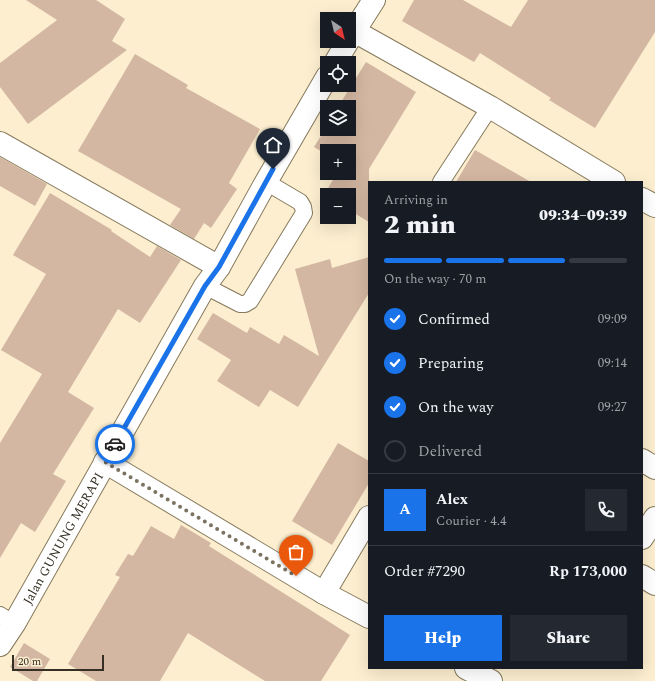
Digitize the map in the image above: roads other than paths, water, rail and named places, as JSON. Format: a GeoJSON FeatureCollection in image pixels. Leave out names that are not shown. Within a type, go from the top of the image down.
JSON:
{"type":"FeatureCollection","features":[{"type":"Feature","properties":{"kind":"street"},"geometry":{"type":"LineString","coordinates":[[356,28],[374,0]]}},
{"type":"Feature","properties":{"kind":"street"},"geometry":{"type":"LineString","coordinates":[[356,40],[490,107],[612,181]]}},
{"type":"Feature","properties":{"kind":"street","name":"Jalan GUNUNG MERAPI"},"geometry":{"type":"LineString","coordinates":[[0,645],[7,619],[105,462],[205,286],[219,267],[320,89]]}},
{"type":"Feature","properties":{"kind":"street"},"geometry":{"type":"LineString","coordinates":[[0,144],[219,267]]}},
{"type":"Feature","properties":{"kind":"street"},"geometry":{"type":"LineString","coordinates":[[643,200],[655,206]]}},
{"type":"Feature","properties":{"kind":"street"},"geometry":{"type":"LineString","coordinates":[[643,461],[655,468]]}},
{"type":"Feature","properties":{"kind":"street"},"geometry":{"type":"LineString","coordinates":[[105,462],[324,592],[368,615]]}},
{"type":"Feature","properties":{"kind":"street"},"geometry":{"type":"LineString","coordinates":[[324,592],[368,518]]}},
{"type":"Feature","properties":{"kind":"street"},"geometry":{"type":"LineString","coordinates":[[643,536],[655,518]]}},
{"type":"Feature","properties":{"kind":"street"},"geometry":{"type":"LineString","coordinates":[[643,577],[655,584]]}},
{"type":"Feature","properties":{"kind":"street"},"geometry":{"type":"LineString","coordinates":[[468,669],[491,681]]}},
{"type":"Feature","properties":{"kind":"lane"},"geometry":{"type":"LineString","coordinates":[[442,181],[490,107]]}},
{"type":"Feature","properties":{"kind":"lane"},"geometry":{"type":"LineString","coordinates":[[205,286],[240,304],[245,304],[250,301],[304,213],[300,202],[266,182]]}}]}
